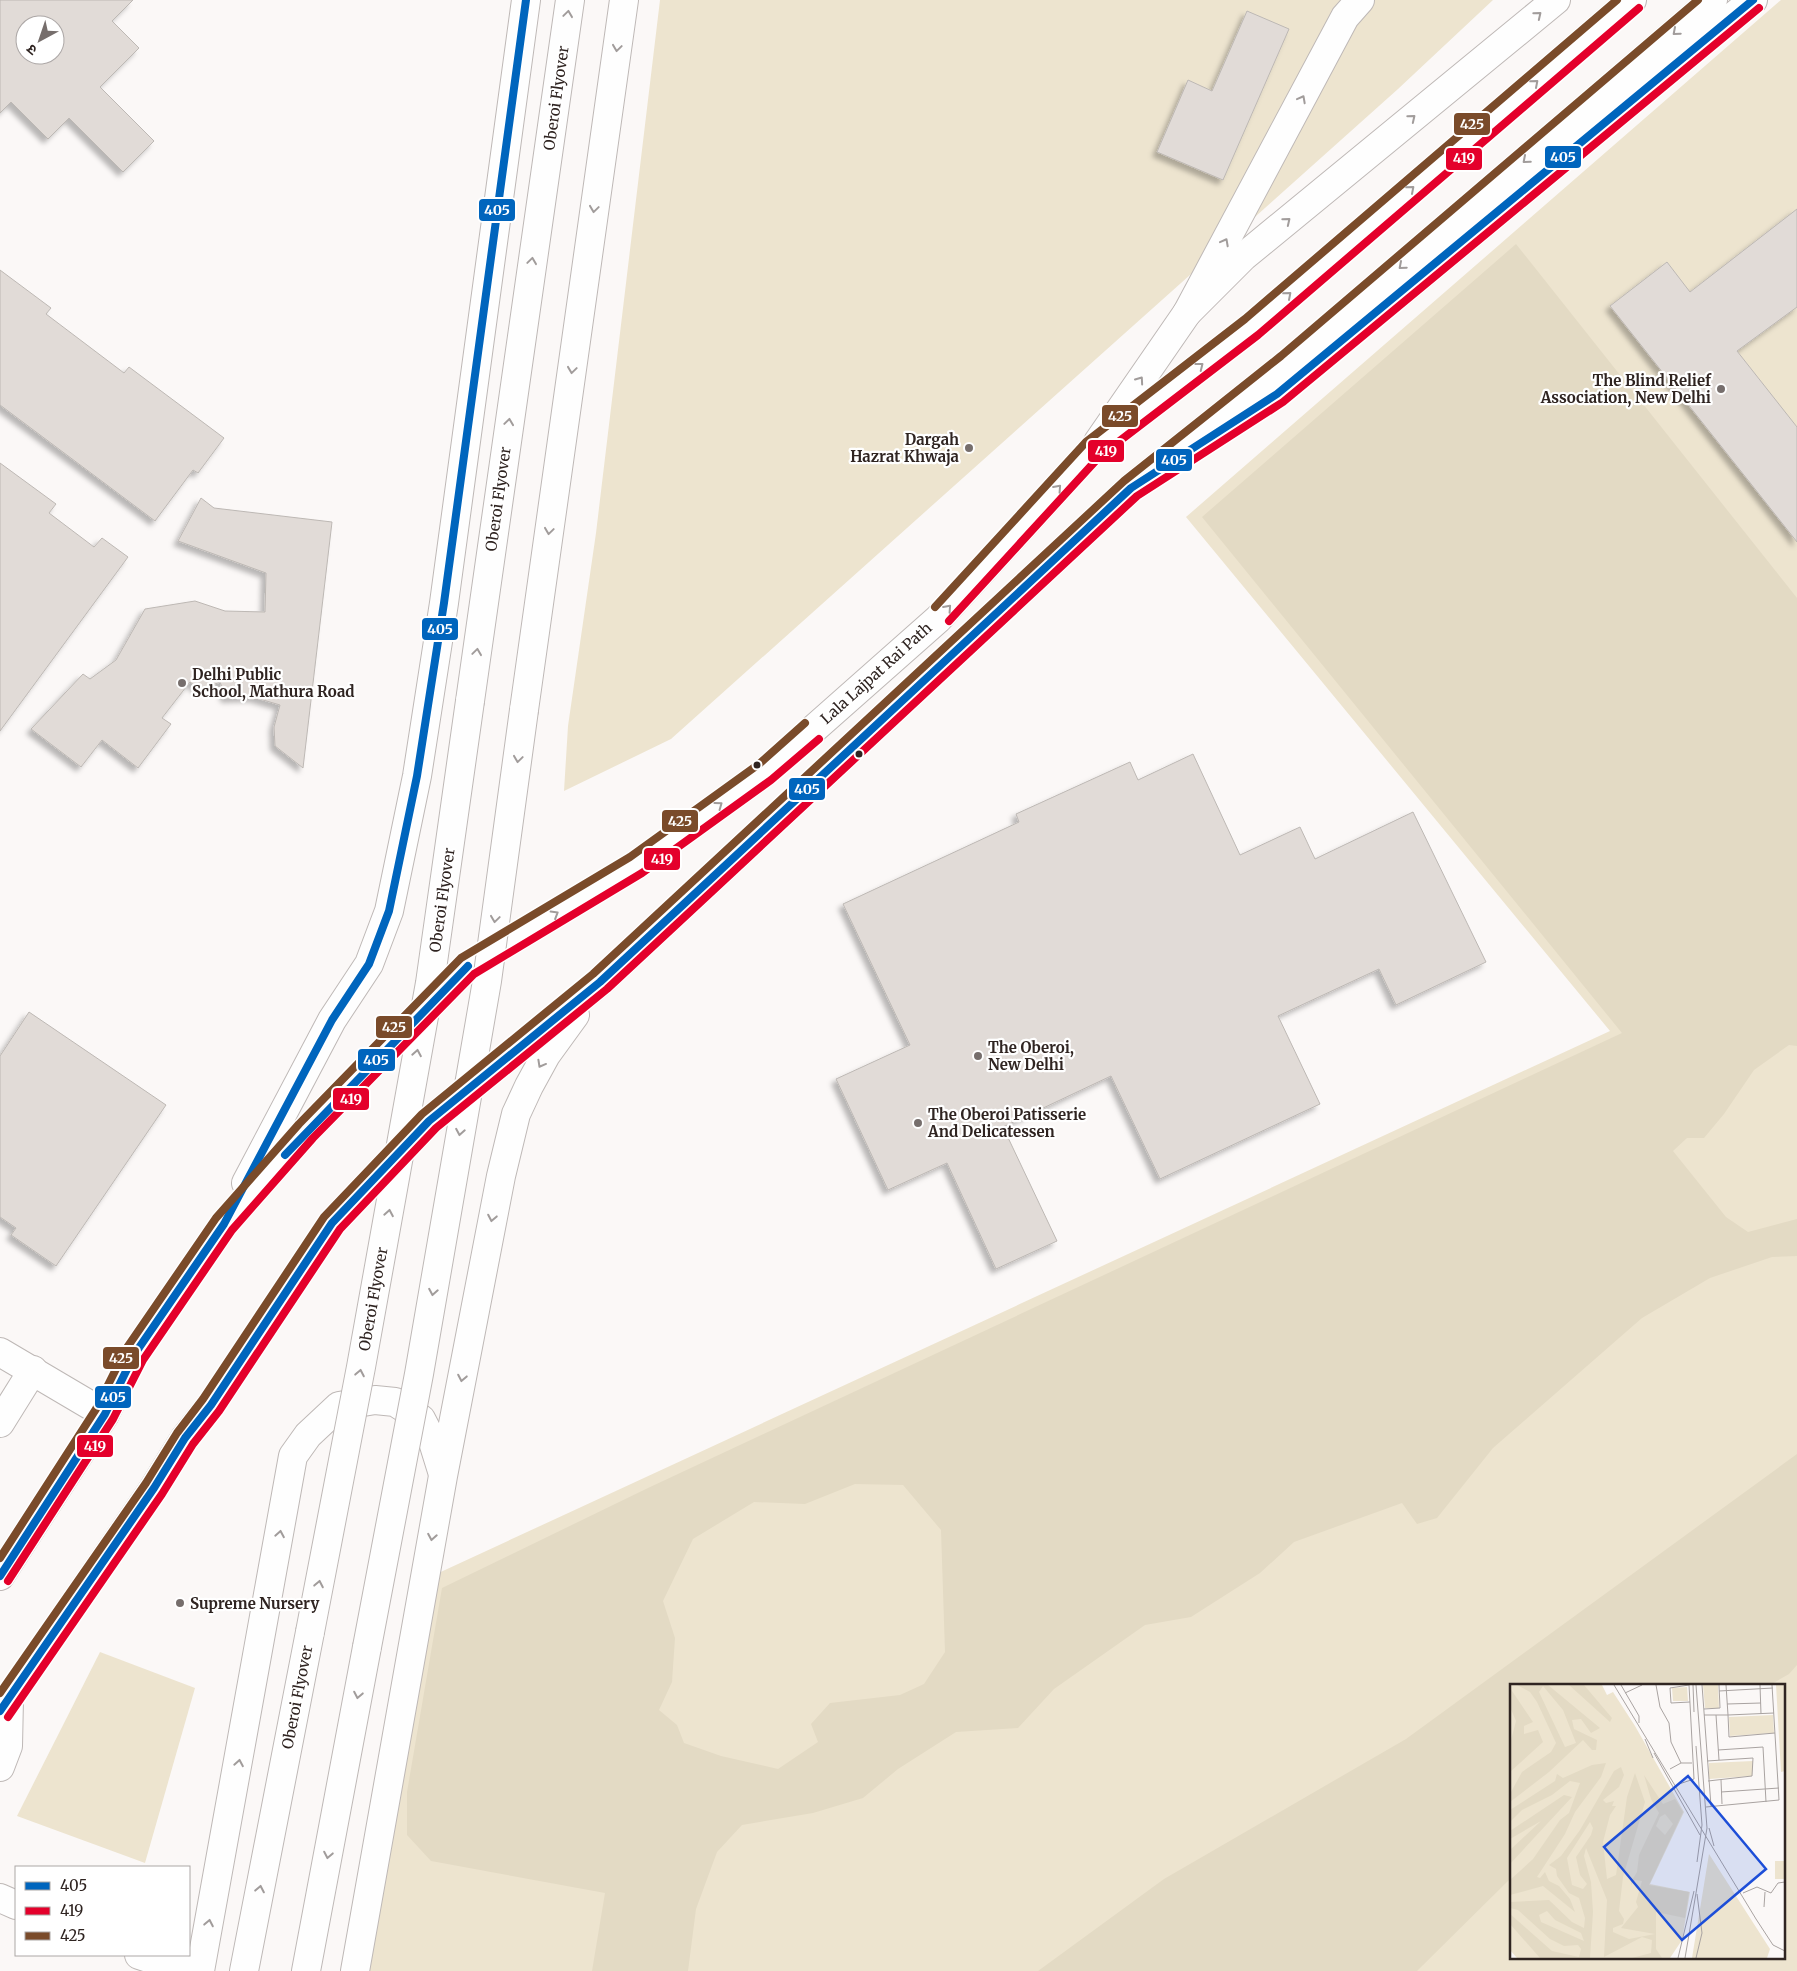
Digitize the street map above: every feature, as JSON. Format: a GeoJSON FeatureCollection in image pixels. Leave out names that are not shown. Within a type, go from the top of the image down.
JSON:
{"type":"FeatureCollection","features":[{"type":"Feature","properties":{"kind":"main road"},"geometry":{"type":"LineString","coordinates":[[0,1576],[105,1414],[134,1355],[224,1224],[332,1020],[369,964],[389,911],[418,776],[526,0]]}},
{"type":"Feature","properties":{"kind":"main road","name":"Oberoi Flyover"},"geometry":{"type":"LineString","coordinates":[[244,1971],[361,1367],[430,983],[570,0]]}},
{"type":"Feature","properties":{"kind":"main road"},"geometry":{"type":"LineString","coordinates":[[306,1971],[419,1374],[486,980],[624,0]]}},
{"type":"Feature","properties":{"kind":"main road"},"geometry":{"type":"LineString","coordinates":[[1093,449],[1187,313],[1345,17],[1360,0]]}},
{"type":"Feature","properties":{"kind":"main road"},"geometry":{"type":"LineString","coordinates":[[1187,313],[1243,258],[1556,0]]}},
{"type":"Feature","properties":{"kind":"main road","name":"Lala Lajpat Rai Path"},"geometry":{"type":"LineString","coordinates":[[224,1224],[306,1131],[468,966],[636,865],[765,772],[938,619],[1093,449],[1251,326],[1632,0]]}},
{"type":"Feature","properties":{"kind":"main road"},"geometry":{"type":"LineString","coordinates":[[0,1767],[8,1746],[4,1705],[154,1488],[185,1438],[211,1405],[332,1223],[429,1121],[600,982],[1132,488],[1287,364],[1713,0]]}},
{"type":"Feature","properties":{"kind":"main road"},"geometry":{"type":"LineString","coordinates":[[1132,488],[1277,394],[1753,0]]}},
{"type":"Feature","properties":{"kind":"main road"},"geometry":{"type":"LineString","coordinates":[[355,1971],[443,1476],[501,1176],[516,1114],[528,1086],[546,1055],[600,982]]}},
{"type":"Feature","properties":{"kind":"main road"},"geometry":{"type":"LineString","coordinates":[[0,1352],[105,1414]]}},
{"type":"Feature","properties":{"kind":"main road"},"geometry":{"type":"LineString","coordinates":[[0,1423],[33,1370]]}},
{"type":"Feature","properties":{"kind":"main road"},"geometry":{"type":"LineString","coordinates":[[200,1971],[293,1456],[308,1435],[339,1406],[375,1400],[395,1402],[421,1419],[433,1442],[443,1476]]}},
{"type":"Feature","properties":{"kind":"main road"},"geometry":{"type":"LineString","coordinates":[[0,1898],[15,1905]]}},
{"type":"Feature","properties":{"kind":"main road"},"geometry":{"type":"LineString","coordinates":[[142,1956],[189,1971]]}},
{"type":"Feature","properties":{"kind":"shaded area"},"geometry":{"type":"Polygon","coordinates":[[[660,0],[1493,0],[1398,89],[671,739],[564,791],[568,726],[596,533],[660,0]]]}},
{"type":"Feature","properties":{"kind":"shaded area"},"geometry":{"type":"Polygon","coordinates":[[[1781,0],[1797,0],[1797,1971],[368,1971],[432,1576],[1610,1031],[1186,517],[1781,0]]]}},
{"type":"Feature","properties":{"kind":"shaded area"},"geometry":{"type":"Polygon","coordinates":[[[1516,244],[1797,598],[1797,1046],[1789,1045],[1754,1070],[1724,1114],[1704,1138],[1687,1138],[1673,1151],[1726,1217],[1748,1232],[1797,1219],[1797,1256],[1772,1257],[1710,1278],[1642,1318],[1493,1448],[1437,1518],[1417,1524],[1402,1503],[1294,1542],[1260,1573],[1191,1617],[1145,1625],[1054,1689],[1018,1728],[956,1732],[898,1769],[863,1798],[813,1813],[742,1825],[717,1852],[696,1909],[688,1971],[592,1971],[605,1893],[431,1861],[407,1835],[407,1792],[442,1588],[648,1488],[1622,1033],[1202,517],[1516,244]],[[855,1484],[805,1504],[754,1502],[693,1539],[663,1601],[675,1638],[672,1682],[659,1710],[677,1725],[684,1743],[721,1756],[778,1769],[818,1742],[811,1724],[830,1703],[900,1695],[924,1684],[945,1652],[941,1530],[903,1485],[855,1484]]]}},
{"type":"Feature","properties":{"kind":"shaded area"},"geometry":{"type":"Polygon","coordinates":[[[1797,1454],[1797,1665],[1789,1674],[1772,1684],[1510,1684],[1510,1879],[1417,1971],[1038,1971],[1164,1879],[1406,1739],[1797,1454]]]}},
{"type":"Feature","properties":{"kind":"shaded area"},"geometry":{"type":"Polygon","coordinates":[[[100,1652],[195,1688],[145,1863],[17,1816],[100,1652]]]}},
{"type":"Feature","properties":{"kind":"building"},"geometry":{"type":"Polygon","coordinates":[[[0,0],[133,0],[112,21],[139,48],[100,87],[154,141],[123,172],[69,118],[48,139],[11,102],[0,113],[0,0]]]}},
{"type":"Feature","properties":{"kind":"building"},"geometry":{"type":"Polygon","coordinates":[[[1247,11],[1289,29],[1223,180],[1157,152],[1188,80],[1212,91],[1247,11]]]}},
{"type":"Feature","properties":{"kind":"building","name":"The Blind Relief Association, New Delhi"},"geometry":{"type":"Polygon","coordinates":[[[1797,209],[1797,307],[1737,351],[1797,427],[1797,542],[1610,306],[1667,262],[1690,292],[1797,209]]]}},
{"type":"Feature","properties":{"kind":"building"},"geometry":{"type":"Polygon","coordinates":[[[0,270],[51,308],[46,314],[124,373],[129,367],[224,438],[198,473],[193,470],[155,521],[0,405],[0,270]]]}},
{"type":"Feature","properties":{"kind":"building"},"geometry":{"type":"Polygon","coordinates":[[[0,463],[56,504],[49,513],[94,547],[102,538],[128,557],[0,731],[0,463]]]}},
{"type":"Feature","properties":{"kind":"building"},"geometry":{"type":"Polygon","coordinates":[[[201,498],[214,508],[332,522],[303,768],[275,746],[274,727],[280,705],[253,697],[226,698],[220,682],[200,690],[190,682],[162,718],[171,724],[138,768],[102,740],[81,767],[31,729],[83,674],[90,679],[116,660],[145,609],[195,601],[225,611],[265,612],[266,573],[178,541],[201,498]]]}},
{"type":"Feature","properties":{"kind":"building"},"geometry":{"type":"Polygon","coordinates":[[[1193,754],[1240,855],[1300,827],[1315,859],[1413,812],[1486,962],[1396,1005],[1379,969],[1278,1016],[1320,1104],[1160,1179],[1111,1076],[1003,1127],[1057,1241],[996,1269],[947,1163],[888,1190],[836,1079],[910,1045],[843,904],[1019,822],[1016,814],[1130,762],[1138,780],[1193,754]]]}},
{"type":"Feature","properties":{"kind":"building"},"geometry":{"type":"Polygon","coordinates":[[[29,1012],[166,1105],[56,1266],[11,1235],[16,1228],[0,1217],[0,1056],[29,1012]]]}},
{"type":"Feature","properties":{"kind":"transit line","name":"405"},"geometry":{"type":"LineString","coordinates":[[0,1576],[105,1414],[134,1355],[224,1224],[332,1020],[369,964],[389,911],[417,776],[444,603],[526,0]]}},
{"type":"Feature","properties":{"kind":"transit line","name":"425"},"geometry":{"type":"LineString","coordinates":[[935,607],[1086,442],[1245,319],[1617,0]]}},
{"type":"Feature","properties":{"kind":"transit line","name":"425"},"geometry":{"type":"LineString","coordinates":[[0,1693],[146,1483],[177,1433],[203,1399],[324,1217],[422,1114],[593,974],[1124,481],[1281,356],[1698,0]]}},
{"type":"Feature","properties":{"kind":"transit line","name":"405"},"geometry":{"type":"LineString","coordinates":[[0,1711],[154,1488],[185,1438],[211,1405],[332,1223],[429,1121],[600,982],[1131,488],[1277,394],[1753,0]]}},
{"type":"Feature","properties":{"kind":"transit line","name":"419"},"geometry":{"type":"LineString","coordinates":[[949,621],[1100,456],[1258,335],[1639,8]]}},
{"type":"Feature","properties":{"kind":"transit line","name":"419"},"geometry":{"type":"LineString","coordinates":[[8,1717],[162,1494],[193,1444],[219,1411],[340,1229],[436,1128],[607,989],[1137,496],[1283,402],[1759,8]]}},
{"type":"Feature","properties":{"kind":"transit line","name":"425"},"geometry":{"type":"LineString","coordinates":[[0,1558],[96,1409],[126,1349],[216,1218],[299,1124],[461,958],[630,857],[759,764],[805,723]]}},
{"type":"Feature","properties":{"kind":"transit line","name":"419"},"geometry":{"type":"LineString","coordinates":[[8,1581],[113,1419],[143,1360],[232,1230],[313,1138],[474,974],[642,873],[771,780],[819,739]]}},
{"type":"Feature","properties":{"kind":"transit line","name":"405"},"geometry":{"type":"LineString","coordinates":[[285,1155],[468,966]]}},
{"type":"Feature","properties":{"kind":"place","name":"The Blind Relief Association, New Delhi"},"geometry":{"type":"Point","coordinates":[1721,389]}},
{"type":"Feature","properties":{"kind":"place","name":"Dargah Hazrat Khwaja"},"geometry":{"type":"Point","coordinates":[969,448]}},
{"type":"Feature","properties":{"kind":"place","name":"Delhi Public School, Mathura Road"},"geometry":{"type":"Point","coordinates":[182,683]}},
{"type":"Feature","properties":{"kind":"place","name":"The Oberoi, New Delhi"},"geometry":{"type":"Point","coordinates":[978,1056]}},
{"type":"Feature","properties":{"kind":"place","name":"The Oberoi Patisserie And Delicatessen"},"geometry":{"type":"Point","coordinates":[918,1123]}},
{"type":"Feature","properties":{"kind":"place","name":"Supreme Nursery"},"geometry":{"type":"Point","coordinates":[180,1603]}}]}
